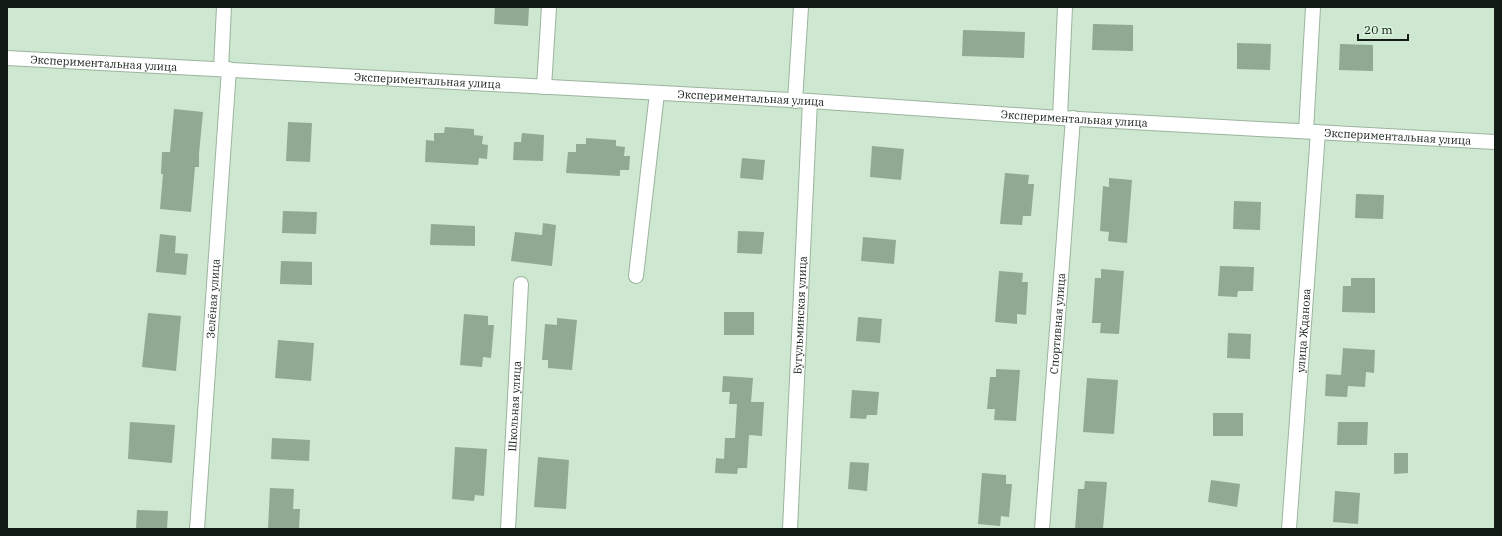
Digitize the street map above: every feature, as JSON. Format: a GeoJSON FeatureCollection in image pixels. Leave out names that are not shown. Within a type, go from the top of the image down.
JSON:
{"type":"FeatureCollection","features":[{"type":"Feature","properties":{"kind":"street","name":"Зелёная улица"},"geometry":{"type":"LineString","coordinates":[[197,529],[225,69],[224,7]]}},
{"type":"Feature","properties":{"kind":"street"},"geometry":{"type":"LineString","coordinates":[[544,87],[549,7]]}},
{"type":"Feature","properties":{"kind":"street"},"geometry":{"type":"LineString","coordinates":[[795,101],[801,7]]}},
{"type":"Feature","properties":{"kind":"street","name":"Спортивная улица"},"geometry":{"type":"LineString","coordinates":[[1042,529],[1067,118],[1065,7]]}},
{"type":"Feature","properties":{"kind":"street","name":"улица Жданова"},"geometry":{"type":"LineString","coordinates":[[1289,529],[1312,131],[1313,7]]}},
{"type":"Feature","properties":{"kind":"street","name":"Экспериментальная улица"},"geometry":{"type":"LineString","coordinates":[[7,58],[810,101],[1067,118],[1495,142]]}},
{"type":"Feature","properties":{"kind":"street"},"geometry":{"type":"LineString","coordinates":[[636,276],[657,93]]}},
{"type":"Feature","properties":{"kind":"street","name":"Бугульминская улица"},"geometry":{"type":"LineString","coordinates":[[790,529],[810,101]]}},
{"type":"Feature","properties":{"kind":"street","name":"Школьная улица"},"geometry":{"type":"LineString","coordinates":[[508,529],[521,284]]}},
{"type":"Feature","properties":{"kind":"building"},"geometry":{"type":"Polygon","coordinates":[[[495,7],[529,7],[528,26],[494,24],[495,7]]]}},
{"type":"Feature","properties":{"kind":"building"},"geometry":{"type":"Polygon","coordinates":[[[1093,24],[1133,25],[1133,51],[1092,50],[1093,24]]]}},
{"type":"Feature","properties":{"kind":"building"},"geometry":{"type":"Polygon","coordinates":[[[963,30],[1025,32],[1024,58],[962,56],[963,30]]]}},
{"type":"Feature","properties":{"kind":"building"},"geometry":{"type":"Polygon","coordinates":[[[1237,43],[1271,44],[1270,70],[1237,69],[1237,43]]]}},
{"type":"Feature","properties":{"kind":"building"},"geometry":{"type":"Polygon","coordinates":[[[1340,44],[1373,45],[1373,71],[1339,70],[1340,44]]]}},
{"type":"Feature","properties":{"kind":"building"},"geometry":{"type":"Polygon","coordinates":[[[174,109],[203,112],[199,167],[195,167],[191,212],[160,209],[163,174],[161,174],[162,152],[170,152],[174,109]]]}},
{"type":"Feature","properties":{"kind":"building"},"geometry":{"type":"Polygon","coordinates":[[[288,122],[312,123],[310,162],[286,161],[288,122]]]}},
{"type":"Feature","properties":{"kind":"building"},"geometry":{"type":"Polygon","coordinates":[[[445,127],[474,129],[474,135],[483,136],[482,144],[488,145],[487,159],[479,158],[478,165],[425,162],[426,140],[434,141],[434,133],[444,133],[445,127]]]}},
{"type":"Feature","properties":{"kind":"building"},"geometry":{"type":"Polygon","coordinates":[[[522,133],[544,135],[543,161],[513,160],[514,142],[521,142],[522,133]]]}},
{"type":"Feature","properties":{"kind":"building"},"geometry":{"type":"Polygon","coordinates":[[[586,138],[616,140],[616,146],[625,147],[624,156],[630,156],[629,170],[620,170],[620,176],[566,173],[568,152],[576,152],[576,144],[586,144],[586,138]]]}},
{"type":"Feature","properties":{"kind":"building"},"geometry":{"type":"Polygon","coordinates":[[[872,146],[904,149],[901,180],[870,177],[872,146]]]}},
{"type":"Feature","properties":{"kind":"building"},"geometry":{"type":"Polygon","coordinates":[[[742,158],[765,160],[763,180],[740,178],[742,158]]]}},
{"type":"Feature","properties":{"kind":"building"},"geometry":{"type":"Polygon","coordinates":[[[1005,173],[1029,175],[1028,184],[1034,184],[1031,216],[1023,216],[1022,225],[1000,224],[1005,173]]]}},
{"type":"Feature","properties":{"kind":"building"},"geometry":{"type":"Polygon","coordinates":[[[1109,178],[1132,180],[1127,243],[1108,241],[1109,232],[1100,231],[1103,186],[1109,187],[1109,178]]]}},
{"type":"Feature","properties":{"kind":"building"},"geometry":{"type":"Polygon","coordinates":[[[1356,194],[1384,195],[1383,219],[1355,218],[1356,194]]]}},
{"type":"Feature","properties":{"kind":"building"},"geometry":{"type":"Polygon","coordinates":[[[1234,201],[1261,202],[1260,230],[1233,229],[1234,201]]]}},
{"type":"Feature","properties":{"kind":"building"},"geometry":{"type":"Polygon","coordinates":[[[283,211],[317,212],[316,234],[282,233],[283,211]]]}},
{"type":"Feature","properties":{"kind":"building"},"geometry":{"type":"Polygon","coordinates":[[[543,223],[556,225],[552,266],[511,261],[515,232],[542,235],[543,223]]]}},
{"type":"Feature","properties":{"kind":"building"},"geometry":{"type":"Polygon","coordinates":[[[431,224],[475,226],[475,246],[430,245],[431,224]]]}},
{"type":"Feature","properties":{"kind":"building"},"geometry":{"type":"Polygon","coordinates":[[[738,231],[764,232],[762,254],[737,253],[738,231]]]}},
{"type":"Feature","properties":{"kind":"building"},"geometry":{"type":"Polygon","coordinates":[[[160,234],[176,236],[175,253],[188,254],[186,275],[156,272],[160,234]]]}},
{"type":"Feature","properties":{"kind":"building"},"geometry":{"type":"Polygon","coordinates":[[[863,237],[896,240],[894,264],[861,261],[863,237]]]}},
{"type":"Feature","properties":{"kind":"building"},"geometry":{"type":"Polygon","coordinates":[[[281,261],[312,262],[312,285],[280,284],[281,261]]]}},
{"type":"Feature","properties":{"kind":"building"},"geometry":{"type":"Polygon","coordinates":[[[1220,266],[1254,267],[1253,291],[1238,291],[1237,297],[1218,296],[1220,266]]]}},
{"type":"Feature","properties":{"kind":"building"},"geometry":{"type":"Polygon","coordinates":[[[1101,269],[1124,271],[1119,334],[1100,333],[1101,323],[1092,323],[1095,278],[1101,278],[1101,269]]]}},
{"type":"Feature","properties":{"kind":"building"},"geometry":{"type":"Polygon","coordinates":[[[999,271],[1023,273],[1022,282],[1028,282],[1026,315],[1017,314],[1017,324],[995,322],[999,271]]]}},
{"type":"Feature","properties":{"kind":"building"},"geometry":{"type":"Polygon","coordinates":[[[1351,278],[1375,278],[1375,313],[1342,312],[1343,286],[1351,286],[1351,278]]]}},
{"type":"Feature","properties":{"kind":"building"},"geometry":{"type":"Polygon","coordinates":[[[724,312],[754,312],[754,335],[724,335],[724,312]]]}},
{"type":"Feature","properties":{"kind":"building"},"geometry":{"type":"Polygon","coordinates":[[[148,313],[181,316],[176,371],[142,367],[148,313]]]}},
{"type":"Feature","properties":{"kind":"building"},"geometry":{"type":"Polygon","coordinates":[[[464,314],[488,316],[488,325],[494,325],[491,358],[483,357],[482,367],[460,365],[464,314]]]}},
{"type":"Feature","properties":{"kind":"building"},"geometry":{"type":"Polygon","coordinates":[[[858,317],[882,319],[880,343],[856,341],[858,317]]]}},
{"type":"Feature","properties":{"kind":"building"},"geometry":{"type":"Polygon","coordinates":[[[557,318],[577,320],[572,370],[548,368],[548,360],[542,360],[545,324],[557,325],[557,318]]]}},
{"type":"Feature","properties":{"kind":"building"},"geometry":{"type":"Polygon","coordinates":[[[1228,333],[1251,334],[1250,359],[1227,358],[1228,333]]]}},
{"type":"Feature","properties":{"kind":"building"},"geometry":{"type":"Polygon","coordinates":[[[278,340],[314,343],[311,381],[275,378],[278,340]]]}},
{"type":"Feature","properties":{"kind":"building"},"geometry":{"type":"Polygon","coordinates":[[[1343,348],[1375,350],[1374,373],[1366,372],[1365,387],[1348,386],[1347,397],[1325,396],[1326,374],[1341,375],[1343,348]]]}},
{"type":"Feature","properties":{"kind":"building"},"geometry":{"type":"Polygon","coordinates":[[[996,369],[1020,370],[1016,421],[994,420],[995,409],[987,409],[990,377],[996,377],[996,369]]]}},
{"type":"Feature","properties":{"kind":"building"},"geometry":{"type":"Polygon","coordinates":[[[723,376],[753,378],[751,402],[764,402],[762,436],[749,435],[747,468],[738,468],[737,474],[715,473],[716,458],[724,459],[725,438],[735,438],[737,404],[729,404],[730,392],[722,392],[723,376]]]}},
{"type":"Feature","properties":{"kind":"building"},"geometry":{"type":"Polygon","coordinates":[[[1087,378],[1118,380],[1114,434],[1083,432],[1087,378]]]}},
{"type":"Feature","properties":{"kind":"building"},"geometry":{"type":"Polygon","coordinates":[[[852,390],[879,392],[877,415],[867,415],[866,419],[850,418],[852,390]]]}},
{"type":"Feature","properties":{"kind":"building"},"geometry":{"type":"Polygon","coordinates":[[[1213,413],[1243,413],[1243,436],[1213,436],[1213,413]]]}},
{"type":"Feature","properties":{"kind":"building"},"geometry":{"type":"Polygon","coordinates":[[[130,422],[175,425],[172,463],[128,459],[130,422]]]}},
{"type":"Feature","properties":{"kind":"building"},"geometry":{"type":"Polygon","coordinates":[[[1338,422],[1368,422],[1367,445],[1337,445],[1338,422]]]}},
{"type":"Feature","properties":{"kind":"building"},"geometry":{"type":"Polygon","coordinates":[[[272,438],[310,440],[309,461],[271,459],[272,438]]]}},
{"type":"Feature","properties":{"kind":"building"},"geometry":{"type":"Polygon","coordinates":[[[455,447],[487,449],[484,496],[475,495],[474,501],[452,499],[455,447]]]}},
{"type":"Feature","properties":{"kind":"building"},"geometry":{"type":"Polygon","coordinates":[[[1394,453],[1408,453],[1408,473],[1394,474],[1394,453]]]}},
{"type":"Feature","properties":{"kind":"building"},"geometry":{"type":"Polygon","coordinates":[[[538,457],[569,460],[566,509],[534,507],[538,457]]]}},
{"type":"Feature","properties":{"kind":"building"},"geometry":{"type":"Polygon","coordinates":[[[850,462],[869,463],[867,491],[848,489],[850,462]]]}},
{"type":"Feature","properties":{"kind":"building"},"geometry":{"type":"Polygon","coordinates":[[[982,473],[1006,475],[1006,484],[1012,484],[1009,517],[1001,516],[1000,526],[978,524],[982,473]]]}},
{"type":"Feature","properties":{"kind":"building"},"geometry":{"type":"Polygon","coordinates":[[[1211,480],[1240,484],[1237,507],[1208,502],[1211,480]]]}},
{"type":"Feature","properties":{"kind":"building"},"geometry":{"type":"Polygon","coordinates":[[[1085,481],[1107,482],[1103,529],[1075,529],[1078,489],[1084,489],[1085,481]]]}},
{"type":"Feature","properties":{"kind":"building"},"geometry":{"type":"Polygon","coordinates":[[[270,488],[294,489],[293,509],[300,509],[299,529],[268,529],[270,488]]]}},
{"type":"Feature","properties":{"kind":"building"},"geometry":{"type":"Polygon","coordinates":[[[1335,491],[1360,493],[1358,524],[1333,522],[1335,491]]]}},
{"type":"Feature","properties":{"kind":"building"},"geometry":{"type":"Polygon","coordinates":[[[137,510],[168,511],[167,529],[136,529],[137,510]]]}}]}
